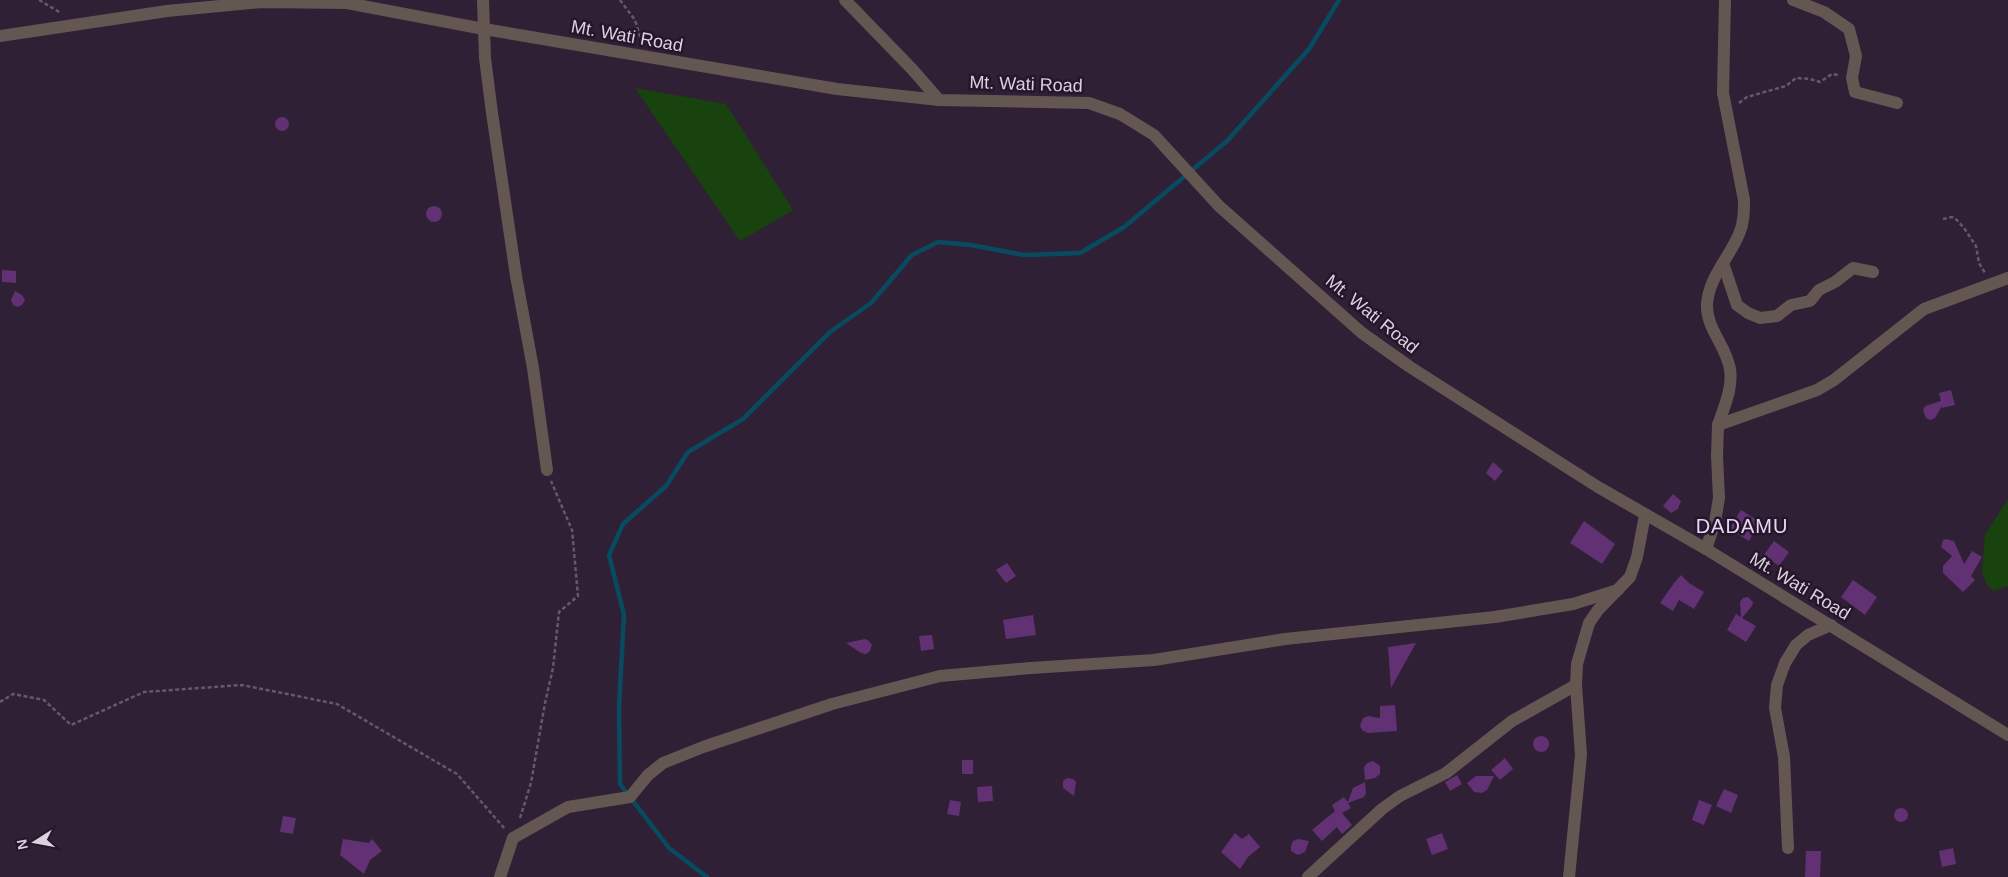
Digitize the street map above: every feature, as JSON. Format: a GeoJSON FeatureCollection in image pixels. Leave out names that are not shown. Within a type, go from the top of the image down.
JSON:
{"type":"FeatureCollection","features":[{"type":"Feature","properties":{"kind":"street"},"geometry":{"type":"LineString","coordinates":[[483,0],[485,58],[502,184],[533,368],[547,470]]}},
{"type":"Feature","properties":{"kind":"street"},"geometry":{"type":"LineString","coordinates":[[845,0],[912,69],[939,100]]}},
{"type":"Feature","properties":{"kind":"street"},"geometry":{"type":"LineString","coordinates":[[1706,549],[1715,522],[1719,498],[1718,425],[1731,379],[1730,367],[1725,353],[1711,328],[1707,303],[1718,272],[1740,232],[1744,218],[1744,200],[1724,98],[1725,0]]}},
{"type":"Feature","properties":{"kind":"street"},"geometry":{"type":"LineString","coordinates":[[1793,0],[1824,12],[1849,29],[1856,56],[1852,78],[1855,92],[1897,104]]}},
{"type":"Feature","properties":{"kind":"street","name":"Mt. Wati Road"},"geometry":{"type":"LineString","coordinates":[[0,36],[167,11],[262,2],[347,3],[484,30],[646,56],[747,75],[837,88],[939,100],[1089,103],[1120,114],[1154,135],[1219,206],[1362,334],[1410,368],[1645,515],[1706,549],[2008,735]]}},
{"type":"Feature","properties":{"kind":"street"},"geometry":{"type":"LineString","coordinates":[[1723,263],[1737,305],[1748,313],[1760,318],[1777,316],[1791,305],[1810,301],[1818,290],[1835,282],[1852,268],[1873,272]]}},
{"type":"Feature","properties":{"kind":"street"},"geometry":{"type":"LineString","coordinates":[[1718,425],[1817,390],[1834,380],[1924,309],[2008,278]]}},
{"type":"Feature","properties":{"kind":"street"},"geometry":{"type":"LineString","coordinates":[[1569,877],[1581,755],[1576,686],[1577,664],[1589,623],[1598,610],[1630,577],[1637,557],[1645,515]]}},
{"type":"Feature","properties":{"kind":"street"},"geometry":{"type":"LineString","coordinates":[[500,877],[514,838],[568,807],[630,797],[648,775],[663,763],[703,747],[832,704],[940,676],[1154,660],[1285,639],[1495,617],[1559,607],[1618,590]]}},
{"type":"Feature","properties":{"kind":"street"},"geometry":{"type":"LineString","coordinates":[[1788,848],[1784,758],[1775,708],[1777,685],[1785,663],[1796,645],[1808,635],[1831,625]]}},
{"type":"Feature","properties":{"kind":"street"},"geometry":{"type":"LineString","coordinates":[[1308,877],[1400,796],[1446,773],[1512,721],[1576,686]]}},
{"type":"Feature","properties":{"kind":"path"},"geometry":{"type":"LineString","coordinates":[[620,0],[635,20],[646,56]]}},
{"type":"Feature","properties":{"kind":"path"},"geometry":{"type":"LineString","coordinates":[[1724,98],[1738,104],[1747,97],[1786,86],[1796,78],[1820,82],[1832,74],[1852,78]]}},
{"type":"Feature","properties":{"kind":"path"},"geometry":{"type":"LineString","coordinates":[[1944,219],[1952,217],[1964,228],[1976,246],[1979,263],[1989,280],[1995,284]]}},
{"type":"Feature","properties":{"kind":"path"},"geometry":{"type":"LineString","coordinates":[[514,838],[531,783],[553,668],[559,612],[578,596],[572,530],[547,470]]}},
{"type":"Feature","properties":{"kind":"path"},"geometry":{"type":"LineString","coordinates":[[0,702],[13,694],[44,700],[71,725],[144,692],[242,685],[337,704],[457,774],[514,838]]}},
{"type":"Feature","properties":{"kind":"green space"},"geometry":{"type":"Polygon","coordinates":[[[635,88],[726,104],[793,210],[740,241],[635,88]]]}},
{"type":"Feature","properties":{"kind":"green space"},"geometry":{"type":"Polygon","coordinates":[[[2008,499],[2008,586],[1994,591],[1987,585],[1982,572],[1985,535],[2008,499]]]}},
{"type":"Feature","properties":{"kind":"building"},"geometry":{"type":"Polygon","coordinates":[[[279,117],[285,117],[289,124],[285,131],[279,131],[275,127],[275,121],[279,117]]]}},
{"type":"Feature","properties":{"kind":"building"},"geometry":{"type":"Polygon","coordinates":[[[434,206],[442,214],[434,222],[426,214],[434,206]]]}},
{"type":"Feature","properties":{"kind":"building"},"geometry":{"type":"Polygon","coordinates":[[[2,270],[16,271],[16,283],[2,282],[2,270]]]}},
{"type":"Feature","properties":{"kind":"building"},"geometry":{"type":"Polygon","coordinates":[[[15,291],[22,295],[25,300],[18,307],[13,305],[11,300],[15,291]]]}},
{"type":"Feature","properties":{"kind":"building"},"geometry":{"type":"Polygon","coordinates":[[[1951,390],[1955,405],[1942,408],[1942,406],[1935,418],[1930,420],[1926,418],[1923,411],[1925,406],[1941,401],[1939,393],[1951,390]]]}},
{"type":"Feature","properties":{"kind":"building"},"geometry":{"type":"Polygon","coordinates":[[[1493,462],[1503,471],[1495,481],[1486,473],[1493,462]]]}},
{"type":"Feature","properties":{"kind":"building"},"geometry":{"type":"Polygon","coordinates":[[[1673,494],[1681,501],[1678,509],[1671,513],[1663,506],[1673,494]]]}},
{"type":"Feature","properties":{"kind":"building"},"geometry":{"type":"Polygon","coordinates":[[[1741,510],[1760,522],[1749,541],[1729,529],[1741,510]]]}},
{"type":"Feature","properties":{"kind":"building"},"geometry":{"type":"Polygon","coordinates":[[[1584,521],[1615,544],[1602,564],[1570,543],[1584,521]]]}},
{"type":"Feature","properties":{"kind":"building"},"geometry":{"type":"Polygon","coordinates":[[[1943,540],[1954,541],[1964,564],[1972,551],[1982,557],[1971,576],[1975,580],[1963,592],[1943,573],[1943,566],[1952,556],[1941,547],[1943,540]]]}},
{"type":"Feature","properties":{"kind":"building"},"geometry":{"type":"Polygon","coordinates":[[[1774,541],[1789,552],[1779,566],[1764,555],[1774,541]]]}},
{"type":"Feature","properties":{"kind":"building"},"geometry":{"type":"Polygon","coordinates":[[[1007,563],[1016,576],[1006,583],[996,570],[1007,563]]]}},
{"type":"Feature","properties":{"kind":"building"},"geometry":{"type":"Polygon","coordinates":[[[1681,575],[1689,583],[1704,592],[1694,609],[1679,600],[1673,611],[1660,603],[1681,575]]]}},
{"type":"Feature","properties":{"kind":"building"},"geometry":{"type":"Polygon","coordinates":[[[1853,580],[1877,597],[1865,615],[1841,597],[1853,580]]]}},
{"type":"Feature","properties":{"kind":"building"},"geometry":{"type":"Polygon","coordinates":[[[1748,597],[1753,602],[1752,606],[1742,618],[1756,626],[1746,642],[1727,630],[1736,614],[1741,617],[1740,602],[1743,598],[1748,597]]]}},
{"type":"Feature","properties":{"kind":"building"},"geometry":{"type":"Polygon","coordinates":[[[1033,615],[1036,635],[1006,639],[1003,620],[1033,615]]]}},
{"type":"Feature","properties":{"kind":"building"},"geometry":{"type":"Polygon","coordinates":[[[932,635],[934,649],[921,651],[919,636],[932,635]]]}},
{"type":"Feature","properties":{"kind":"building"},"geometry":{"type":"Polygon","coordinates":[[[865,639],[872,645],[870,651],[866,654],[861,653],[846,643],[865,639]]]}},
{"type":"Feature","properties":{"kind":"building"},"geometry":{"type":"Polygon","coordinates":[[[1416,643],[1391,688],[1388,647],[1416,643]]]}},
{"type":"Feature","properties":{"kind":"building"},"geometry":{"type":"Polygon","coordinates":[[[1395,705],[1397,731],[1368,733],[1363,731],[1360,726],[1363,718],[1368,716],[1380,718],[1380,706],[1395,705]]]}},
{"type":"Feature","properties":{"kind":"building"},"geometry":{"type":"Polygon","coordinates":[[[1538,736],[1544,736],[1549,741],[1547,750],[1538,752],[1533,747],[1533,741],[1538,736]]]}},
{"type":"Feature","properties":{"kind":"building"},"geometry":{"type":"Polygon","coordinates":[[[1505,758],[1513,769],[1500,780],[1491,770],[1505,758]]]}},
{"type":"Feature","properties":{"kind":"building"},"geometry":{"type":"Polygon","coordinates":[[[962,760],[973,760],[973,774],[962,774],[962,760]]]}},
{"type":"Feature","properties":{"kind":"building"},"geometry":{"type":"Polygon","coordinates":[[[1373,761],[1380,766],[1380,774],[1375,778],[1365,780],[1364,767],[1367,763],[1373,761]]]}},
{"type":"Feature","properties":{"kind":"building"},"geometry":{"type":"Polygon","coordinates":[[[1457,775],[1462,784],[1450,791],[1445,782],[1457,775]]]}},
{"type":"Feature","properties":{"kind":"building"},"geometry":{"type":"Polygon","coordinates":[[[1476,776],[1494,776],[1487,790],[1482,793],[1474,792],[1467,783],[1476,776]]]}},
{"type":"Feature","properties":{"kind":"building"},"geometry":{"type":"Polygon","coordinates":[[[1067,778],[1073,779],[1076,782],[1074,796],[1063,788],[1063,781],[1067,778]]]}},
{"type":"Feature","properties":{"kind":"building"},"geometry":{"type":"Polygon","coordinates":[[[1365,782],[1366,793],[1364,797],[1348,803],[1351,808],[1342,813],[1352,825],[1342,834],[1337,827],[1322,841],[1312,830],[1335,811],[1332,805],[1344,797],[1348,802],[1353,788],[1365,782]]]}},
{"type":"Feature","properties":{"kind":"building"},"geometry":{"type":"Polygon","coordinates":[[[992,786],[993,801],[978,802],[977,787],[992,786]]]}},
{"type":"Feature","properties":{"kind":"building"},"geometry":{"type":"Polygon","coordinates":[[[1724,789],[1738,795],[1731,813],[1716,806],[1724,789]]]}},
{"type":"Feature","properties":{"kind":"building"},"geometry":{"type":"Polygon","coordinates":[[[950,800],[961,802],[959,816],[947,814],[950,800]]]}},
{"type":"Feature","properties":{"kind":"building"},"geometry":{"type":"Polygon","coordinates":[[[1699,800],[1712,805],[1704,825],[1692,820],[1699,800]]]}},
{"type":"Feature","properties":{"kind":"building"},"geometry":{"type":"Polygon","coordinates":[[[1898,808],[1904,808],[1908,815],[1904,822],[1898,822],[1894,818],[1894,812],[1898,808]]]}},
{"type":"Feature","properties":{"kind":"building"},"geometry":{"type":"Polygon","coordinates":[[[283,816],[296,818],[293,834],[280,832],[283,816]]]}},
{"type":"Feature","properties":{"kind":"building"},"geometry":{"type":"Polygon","coordinates":[[[1235,833],[1242,839],[1249,834],[1260,847],[1248,857],[1240,869],[1221,852],[1235,833]]]}},
{"type":"Feature","properties":{"kind":"building"},"geometry":{"type":"Polygon","coordinates":[[[1442,833],[1448,849],[1432,855],[1426,839],[1442,833]]]}},
{"type":"Feature","properties":{"kind":"building"},"geometry":{"type":"Polygon","coordinates":[[[343,839],[369,843],[372,839],[382,851],[370,860],[364,874],[340,855],[343,839]]]}},
{"type":"Feature","properties":{"kind":"building"},"geometry":{"type":"Polygon","coordinates":[[[1298,839],[1309,841],[1305,852],[1298,855],[1291,851],[1291,846],[1293,841],[1298,839]]]}},
{"type":"Feature","properties":{"kind":"building"},"geometry":{"type":"Polygon","coordinates":[[[1953,848],[1956,864],[1942,867],[1939,851],[1953,848]]]}},
{"type":"Feature","properties":{"kind":"building"},"geometry":{"type":"Polygon","coordinates":[[[1806,851],[1821,851],[1820,877],[1805,877],[1806,851]]]}},
{"type":"Feature","properties":{"kind":"waterway"},"geometry":{"type":"LineString","coordinates":[[707,877],[669,848],[620,784],[619,707],[624,615],[609,555],[623,524],[666,486],[688,452],[743,419],[830,332],[871,303],[912,255],[938,242],[971,245],[1024,255],[1080,253],[1124,227],[1227,141],[1309,49],[1339,0]]}},
{"type":"Feature","properties":{"kind":"district","name":"DADAMU"},"geometry":{"type":"Point","coordinates":[1742,526]}}]}
